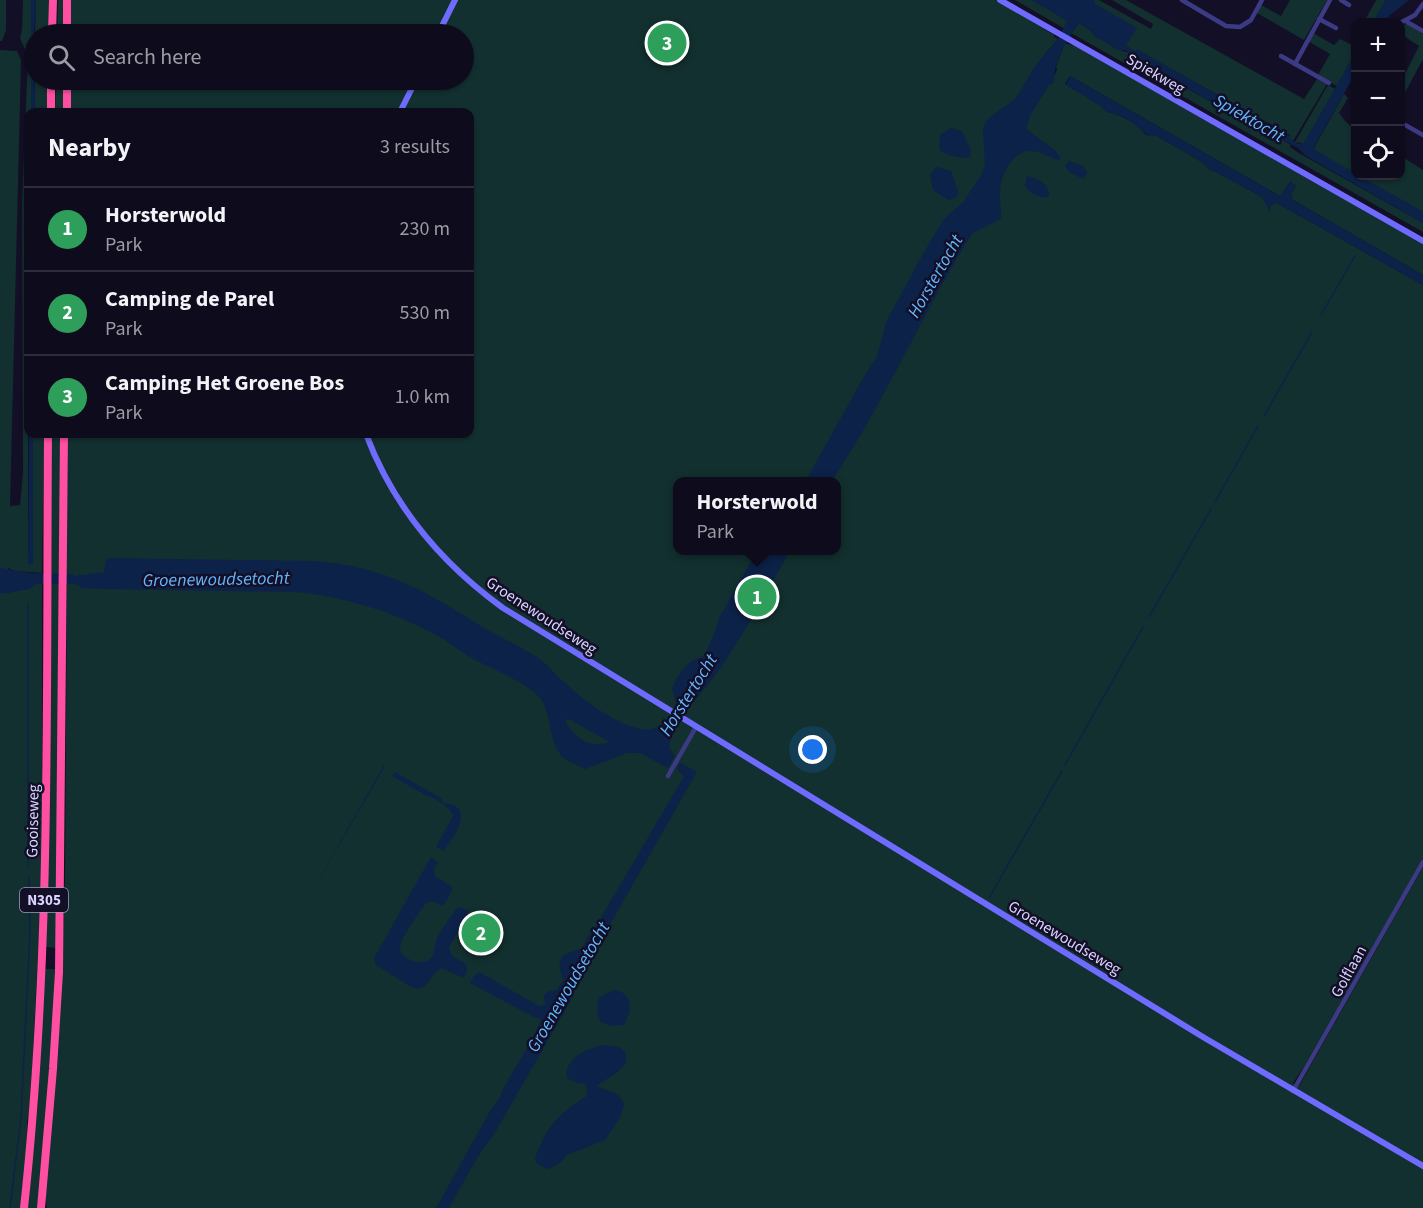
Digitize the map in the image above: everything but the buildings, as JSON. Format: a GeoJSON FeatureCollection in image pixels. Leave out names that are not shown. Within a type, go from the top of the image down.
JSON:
{"type":"FeatureCollection","features":[{"type":"Feature","properties":{"kind":"highway"},"geometry":{"type":"LineString","coordinates":[[52,24],[53,0]]}},
{"type":"Feature","properties":{"kind":"highway"},"geometry":{"type":"LineString","coordinates":[[67,0],[67,24]]}},
{"type":"Feature","properties":{"kind":"highway"},"geometry":{"type":"LineString","coordinates":[[51,90],[51,108]]}},
{"type":"Feature","properties":{"kind":"highway"},"geometry":{"type":"LineString","coordinates":[[66,108],[67,90]]}},
{"type":"Feature","properties":{"kind":"highway","name":"Gooiseweg"},"geometry":{"type":"LineString","coordinates":[[24,1208],[37,1068],[44,925],[48,438]]}},
{"type":"Feature","properties":{"kind":"highway","name":"Gooiseweg"},"geometry":{"type":"LineString","coordinates":[[41,1208],[59,972],[64,438]]}},
{"type":"Feature","properties":{"kind":"street"},"geometry":{"type":"LineString","coordinates":[[443,24],[455,0]]}},
{"type":"Feature","properties":{"kind":"street","name":"Spiekweg"},"geometry":{"type":"LineString","coordinates":[[1000,0],[1423,241]]}},
{"type":"Feature","properties":{"kind":"street"},"geometry":{"type":"LineString","coordinates":[[1182,0],[1227,26],[1240,27],[1251,21],[1262,0]]}},
{"type":"Feature","properties":{"kind":"street"},"geometry":{"type":"LineString","coordinates":[[1295,64],[1330,0]]}},
{"type":"Feature","properties":{"kind":"street"},"geometry":{"type":"LineString","coordinates":[[1341,0],[1350,5]]}},
{"type":"Feature","properties":{"kind":"street"},"geometry":{"type":"LineString","coordinates":[[1405,21],[1415,15],[1422,6]]}},
{"type":"Feature","properties":{"kind":"street"},"geometry":{"type":"LineString","coordinates":[[1319,19],[1336,28]]}},
{"type":"Feature","properties":{"kind":"street"},"geometry":{"type":"LineString","coordinates":[[1405,22],[1423,31]]}},
{"type":"Feature","properties":{"kind":"street"},"geometry":{"type":"LineString","coordinates":[[1281,56],[1329,83]]}},
{"type":"Feature","properties":{"kind":"street"},"geometry":{"type":"LineString","coordinates":[[402,108],[411,90]]}},
{"type":"Feature","properties":{"kind":"street"},"geometry":{"type":"LineString","coordinates":[[1405,124],[1423,135]]}},
{"type":"Feature","properties":{"kind":"street","name":"Groenewoudseweg"},"geometry":{"type":"LineString","coordinates":[[368,438],[381,469],[404,508],[427,540],[470,583],[503,608],[1293,1091],[1423,1166]]}},
{"type":"Feature","properties":{"kind":"street"},"geometry":{"type":"LineString","coordinates":[[668,776],[696,727]]}},
{"type":"Feature","properties":{"kind":"street","name":"Golflaan"},"geometry":{"type":"LineString","coordinates":[[1293,1091],[1423,862]]}},
{"type":"Feature","properties":{"kind":"green space"},"geometry":{"type":"Polygon","coordinates":[[[0,0],[6,0],[6,30],[2,41],[0,41],[0,0]]]}},
{"type":"Feature","properties":{"kind":"green space"},"geometry":{"type":"Polygon","coordinates":[[[23,0],[31,0],[31,24],[24,24],[24,48],[20,38],[23,0]]]}},
{"type":"Feature","properties":{"kind":"green space"},"geometry":{"type":"Polygon","coordinates":[[[36,0],[49,0],[49,24],[35,24],[36,0]]]}},
{"type":"Feature","properties":{"kind":"green space"},"geometry":{"type":"Polygon","coordinates":[[[58,0],[64,0],[64,24],[57,24],[58,0]]]}},
{"type":"Feature","properties":{"kind":"green space"},"geometry":{"type":"Polygon","coordinates":[[[70,0],[996,0],[1058,39],[1044,55],[1054,82],[1056,66],[1065,43],[1075,46],[1423,244],[1423,275],[1293,200],[1291,194],[1296,186],[1290,182],[1281,195],[1278,195],[1070,76],[1065,84],[1100,105],[1107,112],[1133,123],[1146,135],[1157,136],[1202,162],[1210,170],[1262,197],[1271,205],[1277,203],[1423,285],[1423,859],[1293,1083],[1299,1086],[1423,867],[1423,1208],[47,1208],[45,1193],[58,1057],[65,882],[67,584],[76,584],[83,588],[72,574],[66,574],[68,438],[474,438],[474,108],[70,108],[70,90],[474,90],[474,24],[70,24],[70,0]]]}},
{"type":"Feature","properties":{"kind":"green space"},"geometry":{"type":"Polygon","coordinates":[[[1015,0],[1032,0],[1066,19],[1068,21],[1065,29],[1015,0]]]}},
{"type":"Feature","properties":{"kind":"green space"},"geometry":{"type":"Polygon","coordinates":[[[1095,0],[1099,0],[1151,29],[1153,24],[1112,0],[1126,0],[1304,99],[1317,79],[1327,84],[1293,141],[1290,135],[1126,46],[1094,3],[1095,0]]]}},
{"type":"Feature","properties":{"kind":"green space"},"geometry":{"type":"Polygon","coordinates":[[[1290,0],[1327,0],[1304,40],[1257,13],[1261,5],[1281,16],[1290,0]]]}},
{"type":"Feature","properties":{"kind":"green space"},"geometry":{"type":"Polygon","coordinates":[[[1376,0],[1386,0],[1375,18],[1366,18],[1376,0]]]}},
{"type":"Feature","properties":{"kind":"green space"},"geometry":{"type":"Polygon","coordinates":[[[1079,23],[1115,48],[1133,55],[1134,60],[1288,143],[1299,153],[1423,223],[1423,232],[1071,33],[1079,23]]]}},
{"type":"Feature","properties":{"kind":"green space"},"geometry":{"type":"Polygon","coordinates":[[[1405,25],[1423,34],[1423,59],[1405,93],[1405,74],[1419,46],[1405,37],[1405,25]]]}},
{"type":"Feature","properties":{"kind":"green space"},"geometry":{"type":"Polygon","coordinates":[[[1313,33],[1334,45],[1340,39],[1351,44],[1351,60],[1337,86],[1318,75],[1330,54],[1308,41],[1313,33]]]}},
{"type":"Feature","properties":{"kind":"green space"},"geometry":{"type":"Polygon","coordinates":[[[0,50],[17,51],[21,60],[10,506],[20,505],[23,472],[22,203],[24,154],[24,438],[28,438],[28,563],[33,564],[33,438],[44,438],[42,573],[15,571],[8,568],[7,593],[42,584],[42,876],[30,1110],[27,1121],[27,1150],[21,1208],[0,1208],[0,50]]]}},
{"type":"Feature","properties":{"kind":"green space"},"geometry":{"type":"Polygon","coordinates":[[[1328,85],[1335,89],[1304,144],[1295,142],[1328,85]]]}},
{"type":"Feature","properties":{"kind":"green space"},"geometry":{"type":"Polygon","coordinates":[[[27,90],[31,90],[31,108],[26,108],[27,90]]]}},
{"type":"Feature","properties":{"kind":"green space"},"geometry":{"type":"Polygon","coordinates":[[[35,90],[48,90],[48,108],[35,108],[35,90]]]}},
{"type":"Feature","properties":{"kind":"green space"},"geometry":{"type":"Polygon","coordinates":[[[56,90],[64,90],[64,108],[55,108],[56,90]]]}},
{"type":"Feature","properties":{"kind":"green space"},"geometry":{"type":"Polygon","coordinates":[[[1344,94],[1348,98],[1339,113],[1351,126],[1351,172],[1313,150],[1344,94]]]}},
{"type":"Feature","properties":{"kind":"green space"},"geometry":{"type":"Polygon","coordinates":[[[1405,159],[1423,170],[1423,212],[1365,180],[1405,180],[1405,159]]]}},
{"type":"Feature","properties":{"kind":"green space"},"geometry":{"type":"Polygon","coordinates":[[[51,438],[61,438],[60,574],[51,574],[51,438]]]}},
{"type":"Feature","properties":{"kind":"green space"},"geometry":{"type":"Polygon","coordinates":[[[51,584],[60,584],[57,948],[46,947],[51,584]]]}},
{"type":"Feature","properties":{"kind":"green space"},"geometry":{"type":"Polygon","coordinates":[[[45,969],[56,969],[47,1107],[38,1208],[27,1208],[37,1112],[45,969]]]}},
{"type":"Feature","properties":{"kind":"water"},"geometry":{"type":"Polygon","coordinates":[[[31,0],[36,0],[35,24],[31,24],[31,0]]]}},
{"type":"Feature","properties":{"kind":"water"},"geometry":{"type":"Polygon","coordinates":[[[1032,0],[1095,0],[1095,4],[1137,28],[1126,46],[1135,51],[1137,49],[1290,136],[1290,139],[1299,144],[1304,143],[1351,60],[1351,81],[1313,149],[1351,171],[1351,180],[1367,180],[1423,212],[1423,223],[1306,156],[1298,148],[1134,60],[1133,55],[1094,36],[1091,31],[1079,23],[1058,59],[1054,83],[1049,85],[1030,116],[1026,129],[1055,150],[1060,157],[1059,161],[1032,151],[1019,154],[1009,164],[1001,184],[1001,219],[973,233],[968,240],[868,422],[835,477],[808,477],[877,356],[887,320],[924,252],[944,219],[964,201],[981,175],[985,165],[983,131],[985,123],[1016,98],[1035,66],[1058,39],[1067,21],[1032,0]]]}},
{"type":"Feature","properties":{"kind":"water"},"geometry":{"type":"Polygon","coordinates":[[[1386,0],[1409,0],[1388,18],[1375,18],[1386,0]]]}},
{"type":"Feature","properties":{"kind":"water"},"geometry":{"type":"Polygon","coordinates":[[[1070,76],[1278,195],[1281,195],[1290,182],[1296,186],[1291,194],[1293,200],[1423,275],[1423,285],[1277,203],[1271,205],[1270,212],[1262,197],[1210,170],[1202,162],[1157,136],[1149,136],[1130,121],[1107,112],[1066,85],[1070,76]]]}},
{"type":"Feature","properties":{"kind":"water"},"geometry":{"type":"Polygon","coordinates":[[[31,90],[35,90],[35,108],[31,108],[31,90]]]}},
{"type":"Feature","properties":{"kind":"water"},"geometry":{"type":"Polygon","coordinates":[[[951,128],[962,131],[971,151],[970,157],[955,157],[941,151],[940,135],[951,128]]]}},
{"type":"Feature","properties":{"kind":"water"},"geometry":{"type":"Polygon","coordinates":[[[1069,161],[1083,166],[1087,173],[1083,179],[1069,172],[1065,166],[1069,161]]]}},
{"type":"Feature","properties":{"kind":"water"},"geometry":{"type":"Polygon","coordinates":[[[937,167],[951,171],[959,194],[954,199],[948,200],[933,190],[930,174],[937,167]]]}},
{"type":"Feature","properties":{"kind":"water"},"geometry":{"type":"Polygon","coordinates":[[[1027,176],[1045,185],[1049,196],[1039,196],[1030,191],[1025,186],[1027,176]]]}},
{"type":"Feature","properties":{"kind":"water"},"geometry":{"type":"Polygon","coordinates":[[[29,438],[33,438],[33,564],[28,563],[29,438]]]}},
{"type":"Feature","properties":{"kind":"water"},"geometry":{"type":"Polygon","coordinates":[[[755,555],[788,555],[734,647],[681,719],[669,747],[675,756],[668,768],[640,753],[627,753],[585,769],[568,761],[561,754],[553,737],[546,709],[530,689],[475,660],[436,635],[386,612],[333,597],[296,592],[104,589],[82,588],[76,584],[36,584],[30,589],[0,594],[0,568],[30,573],[73,574],[74,576],[104,572],[106,560],[111,558],[313,561],[360,568],[382,574],[422,591],[541,660],[571,689],[600,710],[631,727],[647,730],[662,724],[677,707],[672,688],[684,668],[704,656],[719,618],[755,555]],[[567,718],[566,723],[584,741],[594,744],[608,743],[567,718]]]}},
{"type":"Feature","properties":{"kind":"water","name":"Groenewoudsetocht"},"geometry":{"type":"Polygon","coordinates":[[[681,763],[697,772],[575,986],[570,1002],[496,1131],[477,1158],[449,1208],[436,1208],[535,1035],[541,1019],[470,983],[473,977],[479,972],[539,1006],[545,1005],[544,995],[557,990],[563,980],[561,959],[568,953],[581,949],[592,933],[684,776],[677,769],[681,763]]]}},
{"type":"Feature","properties":{"kind":"water"},"geometry":{"type":"Polygon","coordinates":[[[384,765],[385,766],[310,895],[384,765]]]}},
{"type":"Feature","properties":{"kind":"water"},"geometry":{"type":"Polygon","coordinates":[[[395,772],[459,810],[460,823],[444,851],[436,847],[453,816],[452,813],[438,801],[392,776],[395,772]]]}},
{"type":"Feature","properties":{"kind":"water"},"geometry":{"type":"Polygon","coordinates":[[[431,857],[438,862],[434,869],[435,876],[453,889],[443,906],[432,901],[426,903],[403,938],[401,952],[412,961],[427,961],[433,954],[440,933],[456,909],[458,907],[468,910],[467,917],[449,947],[452,956],[466,964],[467,972],[464,978],[441,968],[426,985],[413,988],[376,965],[374,958],[431,857]]]}},
{"type":"Feature","properties":{"kind":"water"},"geometry":{"type":"Polygon","coordinates":[[[614,990],[625,995],[630,1003],[629,1014],[624,1025],[612,1026],[601,1022],[598,1016],[599,997],[614,990]]]}},
{"type":"Feature","properties":{"kind":"water"},"geometry":{"type":"Polygon","coordinates":[[[605,1045],[621,1048],[626,1055],[621,1069],[597,1086],[619,1095],[624,1104],[621,1116],[605,1140],[567,1155],[559,1164],[548,1169],[537,1164],[535,1158],[549,1129],[561,1115],[587,1096],[586,1084],[567,1078],[569,1064],[585,1051],[605,1045]]]}},
{"type":"Feature","properties":{"kind":"waterway"},"geometry":{"type":"LineString","coordinates":[[1321,315],[1355,256]]}},
{"type":"Feature","properties":{"kind":"waterway"},"geometry":{"type":"LineString","coordinates":[[1264,416],[1312,332]]}},
{"type":"Feature","properties":{"kind":"waterway"},"geometry":{"type":"LineString","coordinates":[[1215,502],[1258,426]]}},
{"type":"Feature","properties":{"kind":"waterway"},"geometry":{"type":"LineString","coordinates":[[1149,617],[1211,509]]}},
{"type":"Feature","properties":{"kind":"waterway"},"geometry":{"type":"LineString","coordinates":[[28,604],[28,866]]}},
{"type":"Feature","properties":{"kind":"waterway"},"geometry":{"type":"LineString","coordinates":[[1065,765],[1143,627]]}},
{"type":"Feature","properties":{"kind":"waterway"},"geometry":{"type":"LineString","coordinates":[[989,898],[1062,771]]}},
{"type":"Feature","properties":{"kind":"waterway"},"geometry":{"type":"LineString","coordinates":[[10,1208],[21,1118],[30,933],[29,878]]}},
{"type":"Feature","properties":{"kind":"place","name":"Camping Het Groene Bos"},"geometry":{"type":"Point","coordinates":[667,43]}},
{"type":"Feature","properties":{"kind":"place","name":"Horsterwold"},"geometry":{"type":"Point","coordinates":[757,597]}},
{"type":"Feature","properties":{"kind":"place","name":"Camping de Parel"},"geometry":{"type":"Point","coordinates":[481,933]}},
{"type":"Feature","properties":{"kind":"water label","name":"Spiektocht"},"geometry":{"type":"Point","coordinates":[1249,118]}},
{"type":"Feature","properties":{"kind":"water label","name":"Horstertocht"},"geometry":{"type":"Point","coordinates":[935,276]}},
{"type":"Feature","properties":{"kind":"water label","name":"Horstertocht"},"geometry":{"type":"Point","coordinates":[688,695]}}]}
